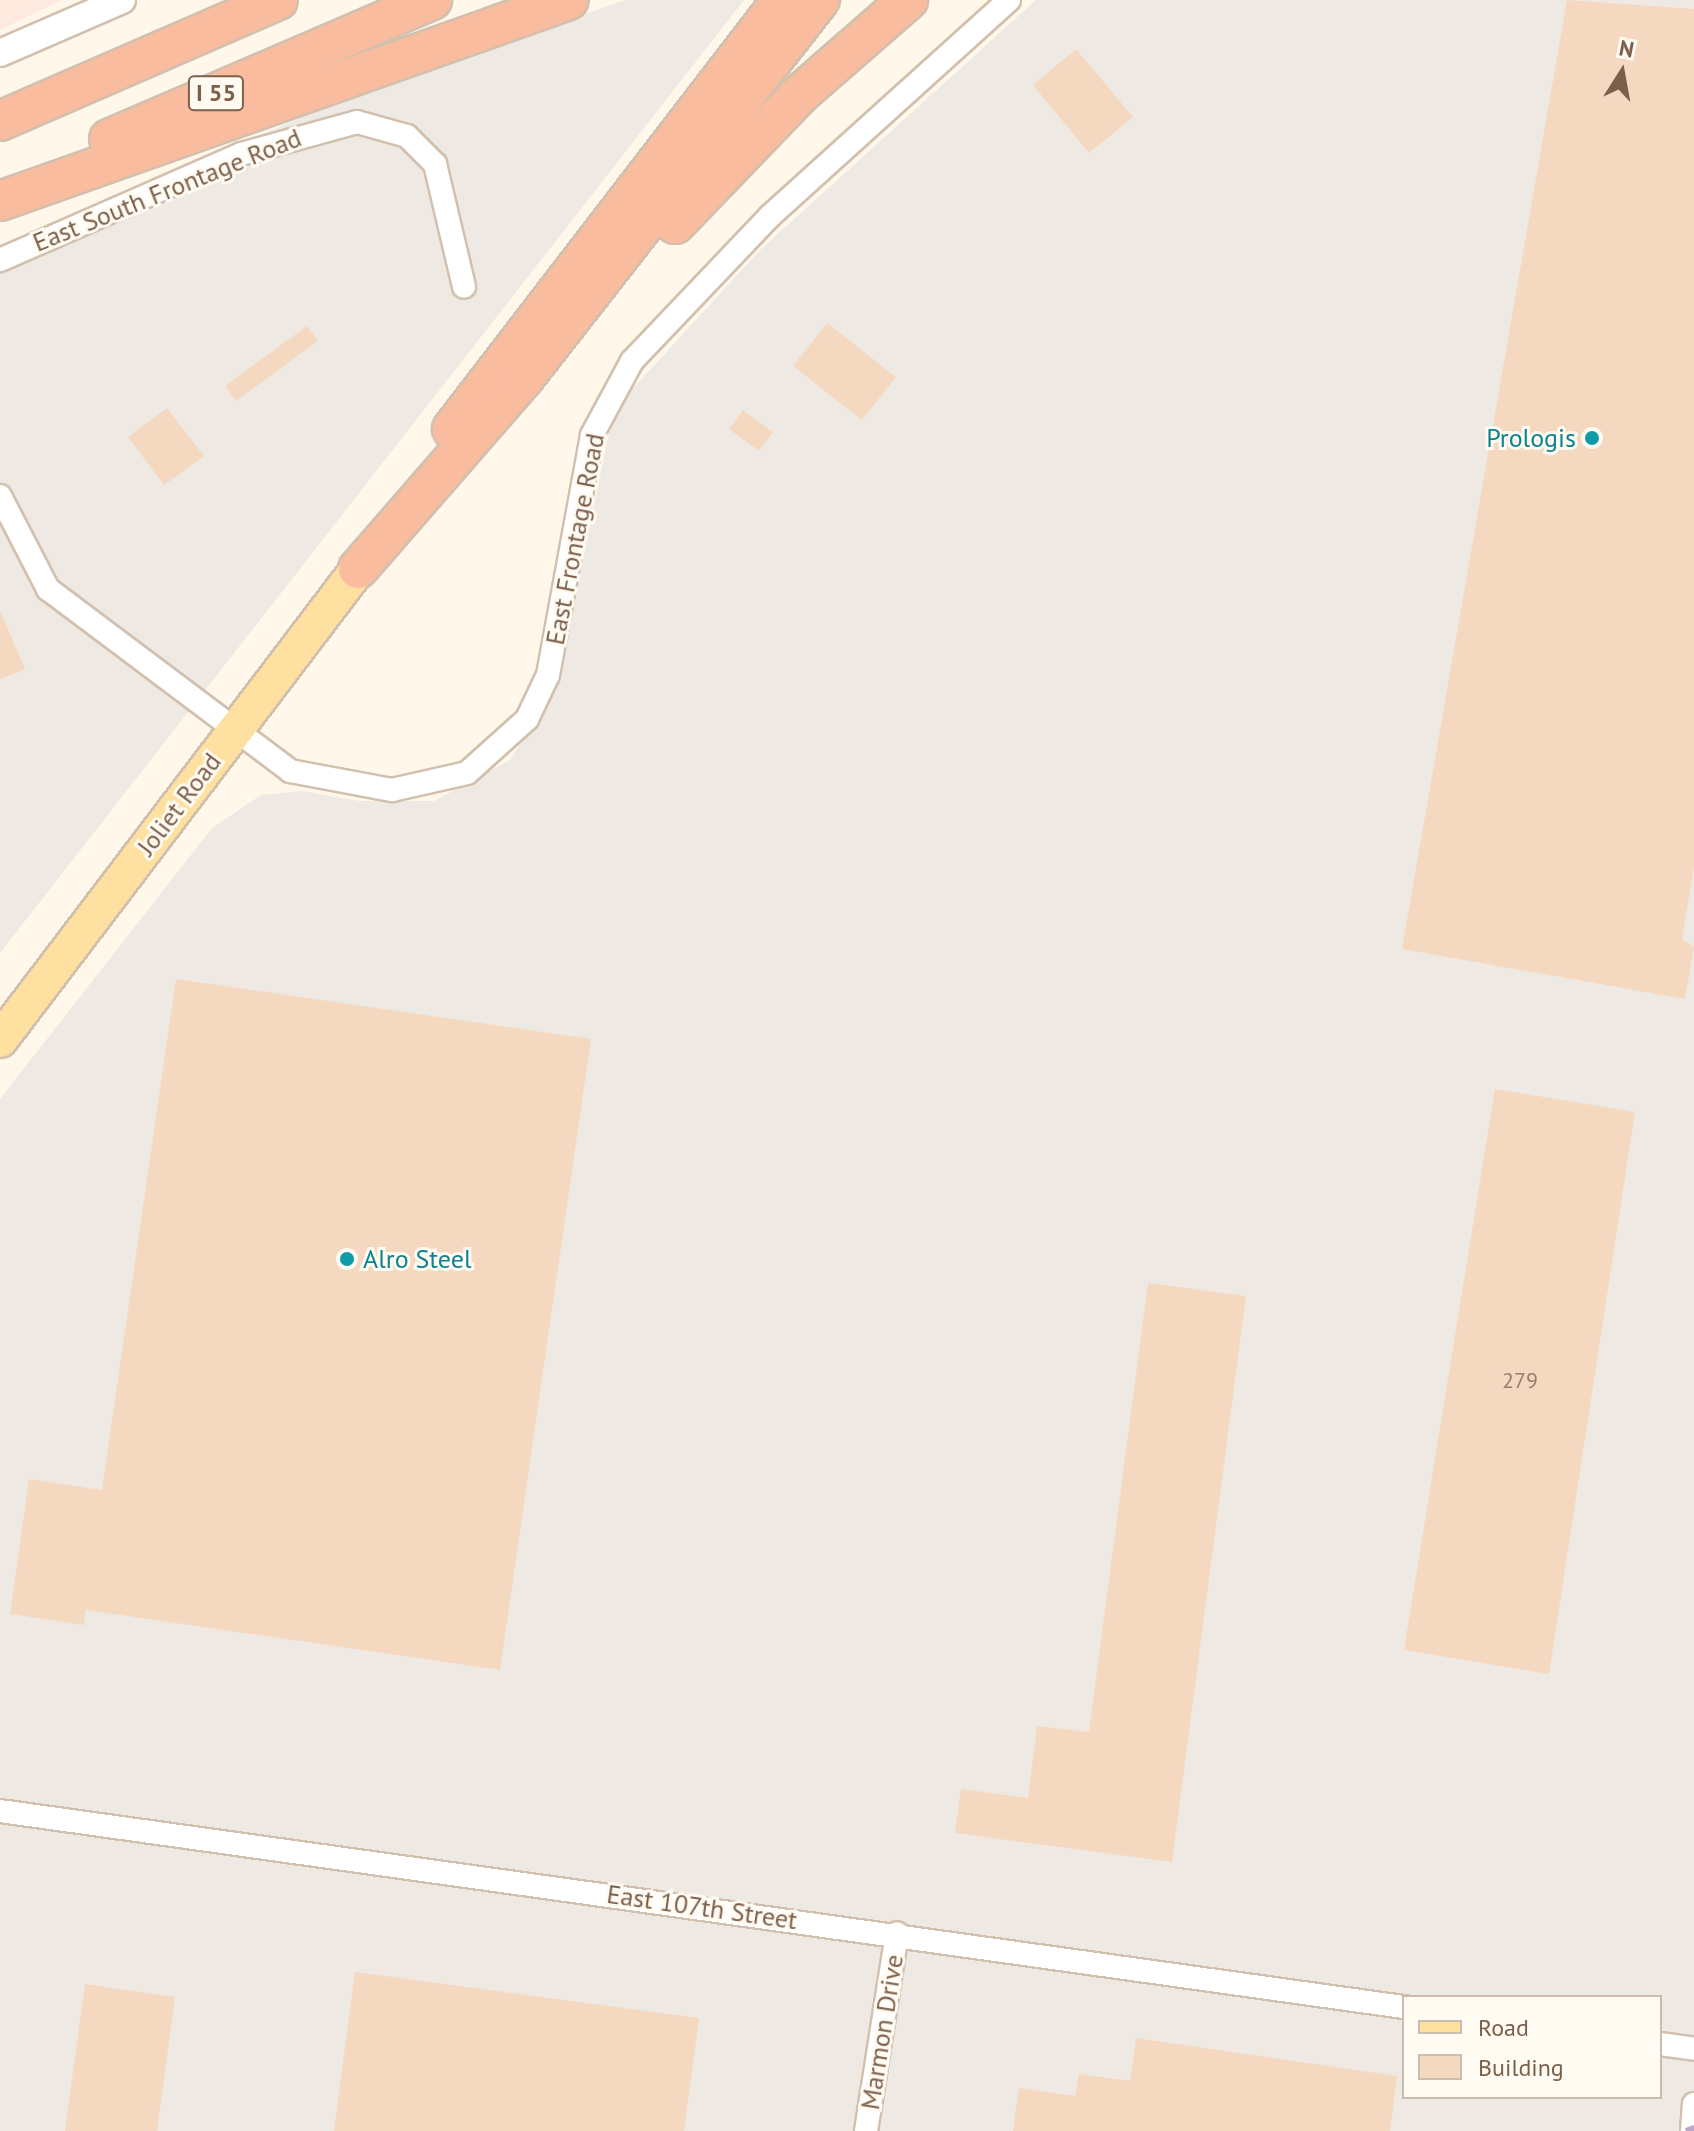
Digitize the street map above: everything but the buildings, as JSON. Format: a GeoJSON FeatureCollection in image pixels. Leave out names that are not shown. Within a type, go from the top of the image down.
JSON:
{"type":"FeatureCollection","features":[{"type":"Feature","properties":{"kind":"highway"},"geometry":{"type":"LineString","coordinates":[[0,114],[235,0]]}},
{"type":"Feature","properties":{"kind":"highway","name":"I 55"},"geometry":{"type":"LineString","coordinates":[[0,121],[278,0]]}},
{"type":"Feature","properties":{"kind":"highway","name":"I 55"},"geometry":{"type":"LineString","coordinates":[[0,186],[432,0]]}},
{"type":"Feature","properties":{"kind":"highway"},"geometry":{"type":"LineString","coordinates":[[0,201],[569,0]]}},
{"type":"Feature","properties":{"kind":"highway"},"geometry":{"type":"LineString","coordinates":[[358,569],[497,362],[782,0]]}},
{"type":"Feature","properties":{"kind":"highway"},"geometry":{"type":"LineString","coordinates":[[358,569],[525,377],[820,0]]}},
{"type":"Feature","properties":{"kind":"highway"},"geometry":{"type":"LineString","coordinates":[[422,495],[733,161],[908,0]]}},
{"type":"Feature","properties":{"kind":"main road","name":"Joliet Road"},"geometry":{"type":"LineString","coordinates":[[0,1040],[358,569]]}},
{"type":"Feature","properties":{"kind":"street"},"geometry":{"type":"LineString","coordinates":[[0,53],[122,0]]}},
{"type":"Feature","properties":{"kind":"street","name":"East Frontage Road"},"geometry":{"type":"LineString","coordinates":[[232,734],[290,771],[392,790],[446,781],[504,745],[548,675],[592,435],[632,361],[781,206],[1009,0]]}},
{"type":"Feature","properties":{"kind":"street","name":"East South Frontage Road"},"geometry":{"type":"LineString","coordinates":[[0,260],[241,154],[357,122],[407,136],[435,164],[464,287]]}},
{"type":"Feature","properties":{"kind":"street"},"geometry":{"type":"LineString","coordinates":[[0,496],[48,589],[232,734]]}},
{"type":"Feature","properties":{"kind":"street","name":"East 107th Street"},"geometry":{"type":"LineString","coordinates":[[0,1811],[897,1933],[1402,2007]]}},
{"type":"Feature","properties":{"kind":"street","name":"Marmon Drive"},"geometry":{"type":"LineString","coordinates":[[866,2131],[897,1933]]}},
{"type":"Feature","properties":{"kind":"street"},"geometry":{"type":"LineString","coordinates":[[1662,2044],[1694,2049]]}},
{"type":"Feature","properties":{"kind":"street"},"geometry":{"type":"LineString","coordinates":[[1692,2131],[1694,2104]]}},
{"type":"Feature","properties":{"kind":"shaded area"},"geometry":{"type":"Polygon","coordinates":[[[0,0],[62,0],[0,30],[0,0]]]}},
{"type":"Feature","properties":{"kind":"shaded area"},"geometry":{"type":"Polygon","coordinates":[[[625,0],[744,0],[0,953],[0,246],[347,98],[625,0]]]}},
{"type":"Feature","properties":{"kind":"shaded area"},"geometry":{"type":"Polygon","coordinates":[[[1036,0],[1694,0],[1694,2131],[0,2131],[0,1099],[212,828],[261,795],[302,791],[360,801],[434,801],[510,760],[556,688],[614,409],[760,250],[1036,0]]]}},
{"type":"Feature","properties":{"kind":"railway"},"geometry":{"type":"LineString","coordinates":[[1686,2131],[1694,2128]]}},
{"type":"Feature","properties":{"kind":"place","name":"Prologis"},"geometry":{"type":"Point","coordinates":[1592,438]}},
{"type":"Feature","properties":{"kind":"place","name":"Alro Steel"},"geometry":{"type":"Point","coordinates":[347,1259]}}]}
